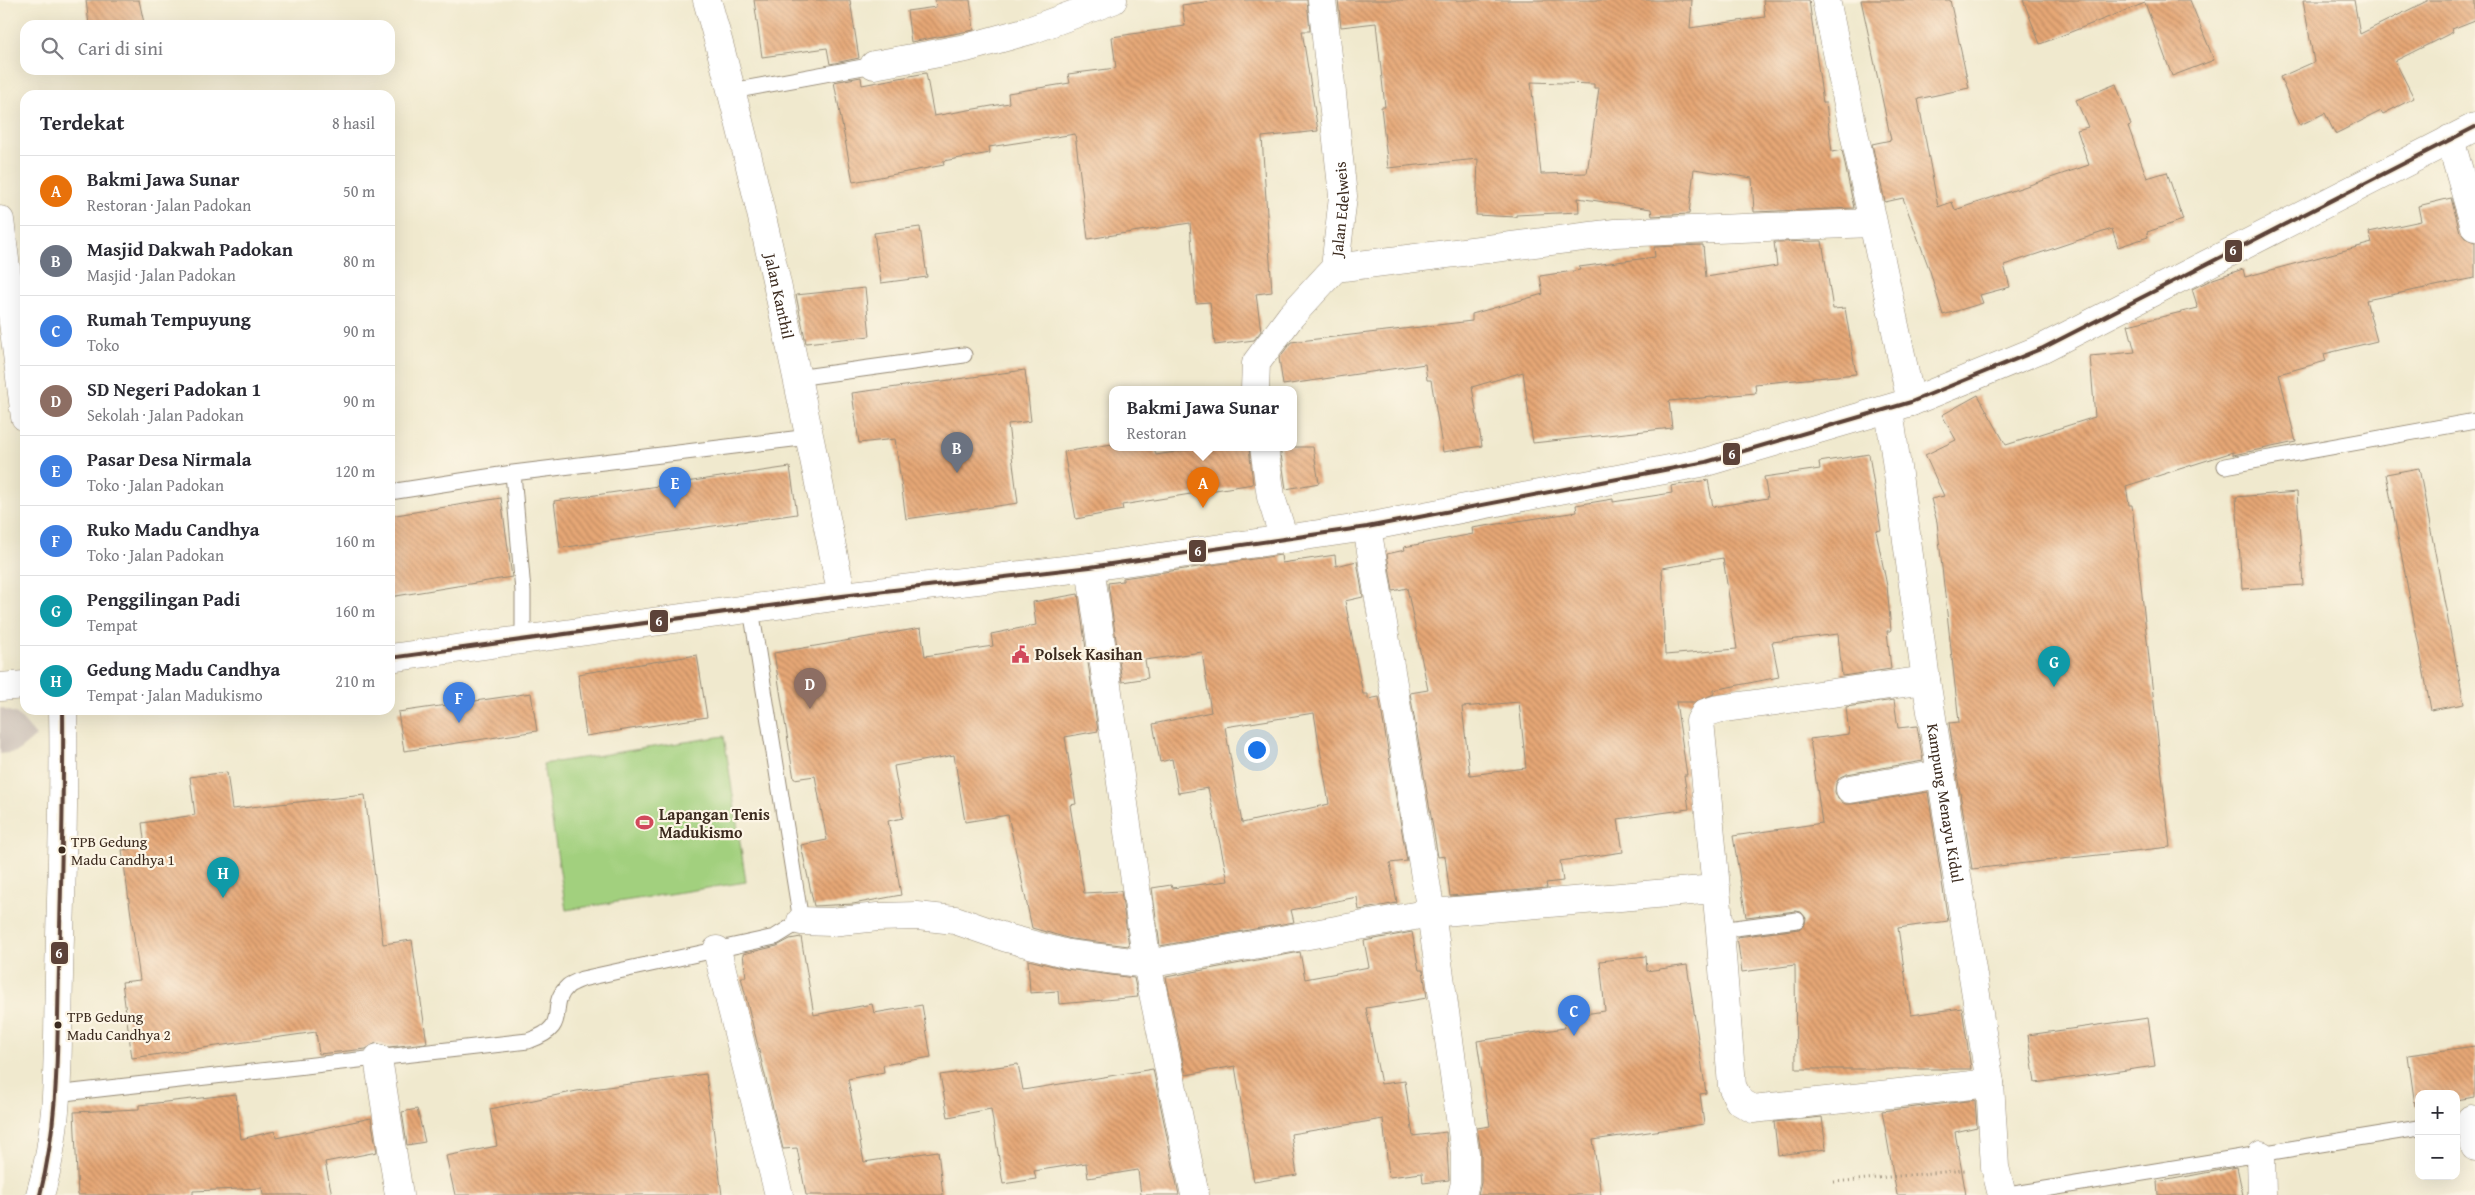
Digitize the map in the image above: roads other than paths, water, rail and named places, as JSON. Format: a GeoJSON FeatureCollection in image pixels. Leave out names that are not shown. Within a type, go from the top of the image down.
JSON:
{"type":"FeatureCollection","features":[{"type":"Feature","properties":{"kind":"street","name":"Jalan Kanthil"},"geometry":{"type":"LineString","coordinates":[[707,0],[732,91],[768,241],[842,596]]}},
{"type":"Feature","properties":{"kind":"street"},"geometry":{"type":"LineString","coordinates":[[874,65],[966,48],[1030,30],[1113,0]]}},
{"type":"Feature","properties":{"kind":"street","name":"Jalan Edelweis"},"geometry":{"type":"LineString","coordinates":[[1255,386],[1256,362],[1291,316],[1336,268],[1342,196],[1322,0]]}},
{"type":"Feature","properties":{"kind":"street","name":"Kampung Menayu Kidul"},"geometry":{"type":"LineString","coordinates":[[1826,0],[1872,223],[1900,406],[1926,680],[1990,1083],[1995,1167],[2002,1195]]}},
{"type":"Feature","properties":{"kind":"street"},"geometry":{"type":"LineString","coordinates":[[395,657],[751,610],[842,596],[1090,567],[1367,527],[1706,462],[1900,406],[2043,348],[2475,127]]}},
{"type":"Feature","properties":{"kind":"street"},"geometry":{"type":"LineString","coordinates":[[2450,139],[2475,228]]}},
{"type":"Feature","properties":{"kind":"street"},"geometry":{"type":"LineString","coordinates":[[0,220],[20,378]]}},
{"type":"Feature","properties":{"kind":"street"},"geometry":{"type":"LineString","coordinates":[[1336,268],[1615,233],[1872,223]]}},
{"type":"Feature","properties":{"kind":"street"},"geometry":{"type":"LineString","coordinates":[[1265,451],[1271,497],[1284,539]]}},
{"type":"Feature","properties":{"kind":"street"},"geometry":{"type":"LineString","coordinates":[[1367,527],[1431,913],[1465,1153],[1462,1195]]}},
{"type":"Feature","properties":{"kind":"street"},"geometry":{"type":"LineString","coordinates":[[1090,567],[1147,964],[1195,1195]]}},
{"type":"Feature","properties":{"kind":"street"},"geometry":{"type":"LineString","coordinates":[[1926,680],[1718,709],[1705,713],[1700,721],[1720,930],[1732,1086],[1739,1102],[1753,1109],[1990,1083]]}},
{"type":"Feature","properties":{"kind":"street"},"geometry":{"type":"LineString","coordinates":[[0,687],[20,685]]}},
{"type":"Feature","properties":{"kind":"street"},"geometry":{"type":"LineString","coordinates":[[40,1195],[49,1166],[55,1094],[63,813],[63,715]]}},
{"type":"Feature","properties":{"kind":"street"},"geometry":{"type":"LineString","coordinates":[[1850,789],[1941,774]]}},
{"type":"Feature","properties":{"kind":"street"},"geometry":{"type":"LineString","coordinates":[[801,921],[832,922],[878,917],[917,916],[955,920],[1007,938],[1068,954],[1147,964],[1431,913],[1715,889]]}},
{"type":"Feature","properties":{"kind":"street"},"geometry":{"type":"LineString","coordinates":[[717,950],[779,1195]]}},
{"type":"Feature","properties":{"kind":"street"},"geometry":{"type":"LineString","coordinates":[[378,1058],[400,1195]]}},
{"type":"Feature","properties":{"kind":"street"},"geometry":{"type":"LineString","coordinates":[[2467,1120],[2475,1146]]}},
{"type":"Feature","properties":{"kind":"street"},"geometry":{"type":"LineString","coordinates":[[2261,1156],[2262,1195]]}},
{"type":"Feature","properties":{"kind":"lane"},"geometry":{"type":"LineString","coordinates":[[732,91],[874,65]]}},
{"type":"Feature","properties":{"kind":"lane"},"geometry":{"type":"LineString","coordinates":[[796,378],[964,355]]}},
{"type":"Feature","properties":{"kind":"lane"},"geometry":{"type":"LineString","coordinates":[[2225,466],[2475,421]]}},
{"type":"Feature","properties":{"kind":"lane"},"geometry":{"type":"LineString","coordinates":[[395,491],[513,473],[809,437]]}},
{"type":"Feature","properties":{"kind":"lane"},"geometry":{"type":"LineString","coordinates":[[513,473],[523,591],[524,640]]}},
{"type":"Feature","properties":{"kind":"lane"},"geometry":{"type":"LineString","coordinates":[[55,1094],[528,1041],[542,1036],[554,1028],[561,998],[568,986],[582,978],[775,937],[801,921],[751,610]]}},
{"type":"Feature","properties":{"kind":"lane"},"geometry":{"type":"LineString","coordinates":[[1720,930],[1797,920]]}},
{"type":"Feature","properties":{"kind":"lane"},"geometry":{"type":"LineString","coordinates":[[2008,1195],[2261,1156],[2415,1129]]}},
{"type":"Feature","properties":{"kind":"place","name":"Masjid Dakwah Padokan"},"geometry":{"type":"Point","coordinates":[957,473]}},
{"type":"Feature","properties":{"kind":"place","name":"Pasar Desa Nirmala"},"geometry":{"type":"Point","coordinates":[675,508]}},
{"type":"Feature","properties":{"kind":"place","name":"Bakmi Jawa Sunar"},"geometry":{"type":"Point","coordinates":[1203,508]}},
{"type":"Feature","properties":{"kind":"place","name":"Polsek Kasihan"},"geometry":{"type":"Point","coordinates":[1021,654]}},
{"type":"Feature","properties":{"kind":"place","name":"Penggilingan Padi"},"geometry":{"type":"Point","coordinates":[2054,687]}},
{"type":"Feature","properties":{"kind":"place","name":"SD Negeri Padokan 1"},"geometry":{"type":"Point","coordinates":[810,709]}},
{"type":"Feature","properties":{"kind":"place","name":"Ruko Madu Candhya"},"geometry":{"type":"Point","coordinates":[459,723]}},
{"type":"Feature","properties":{"kind":"place","name":"Lapangan Tenis Madukismo"},"geometry":{"type":"Point","coordinates":[645,823]}},
{"type":"Feature","properties":{"kind":"place","name":"TPB Gedung Madu Candhya 1"},"geometry":{"type":"Point","coordinates":[62,850]}},
{"type":"Feature","properties":{"kind":"place","name":"Gedung Madu Candhya"},"geometry":{"type":"Point","coordinates":[223,898]}},
{"type":"Feature","properties":{"kind":"place","name":"TPB Gedung Madu Candhya 2"},"geometry":{"type":"Point","coordinates":[58,1025]}},
{"type":"Feature","properties":{"kind":"place","name":"Rumah Tempuyung"},"geometry":{"type":"Point","coordinates":[1574,1036]}}]}
